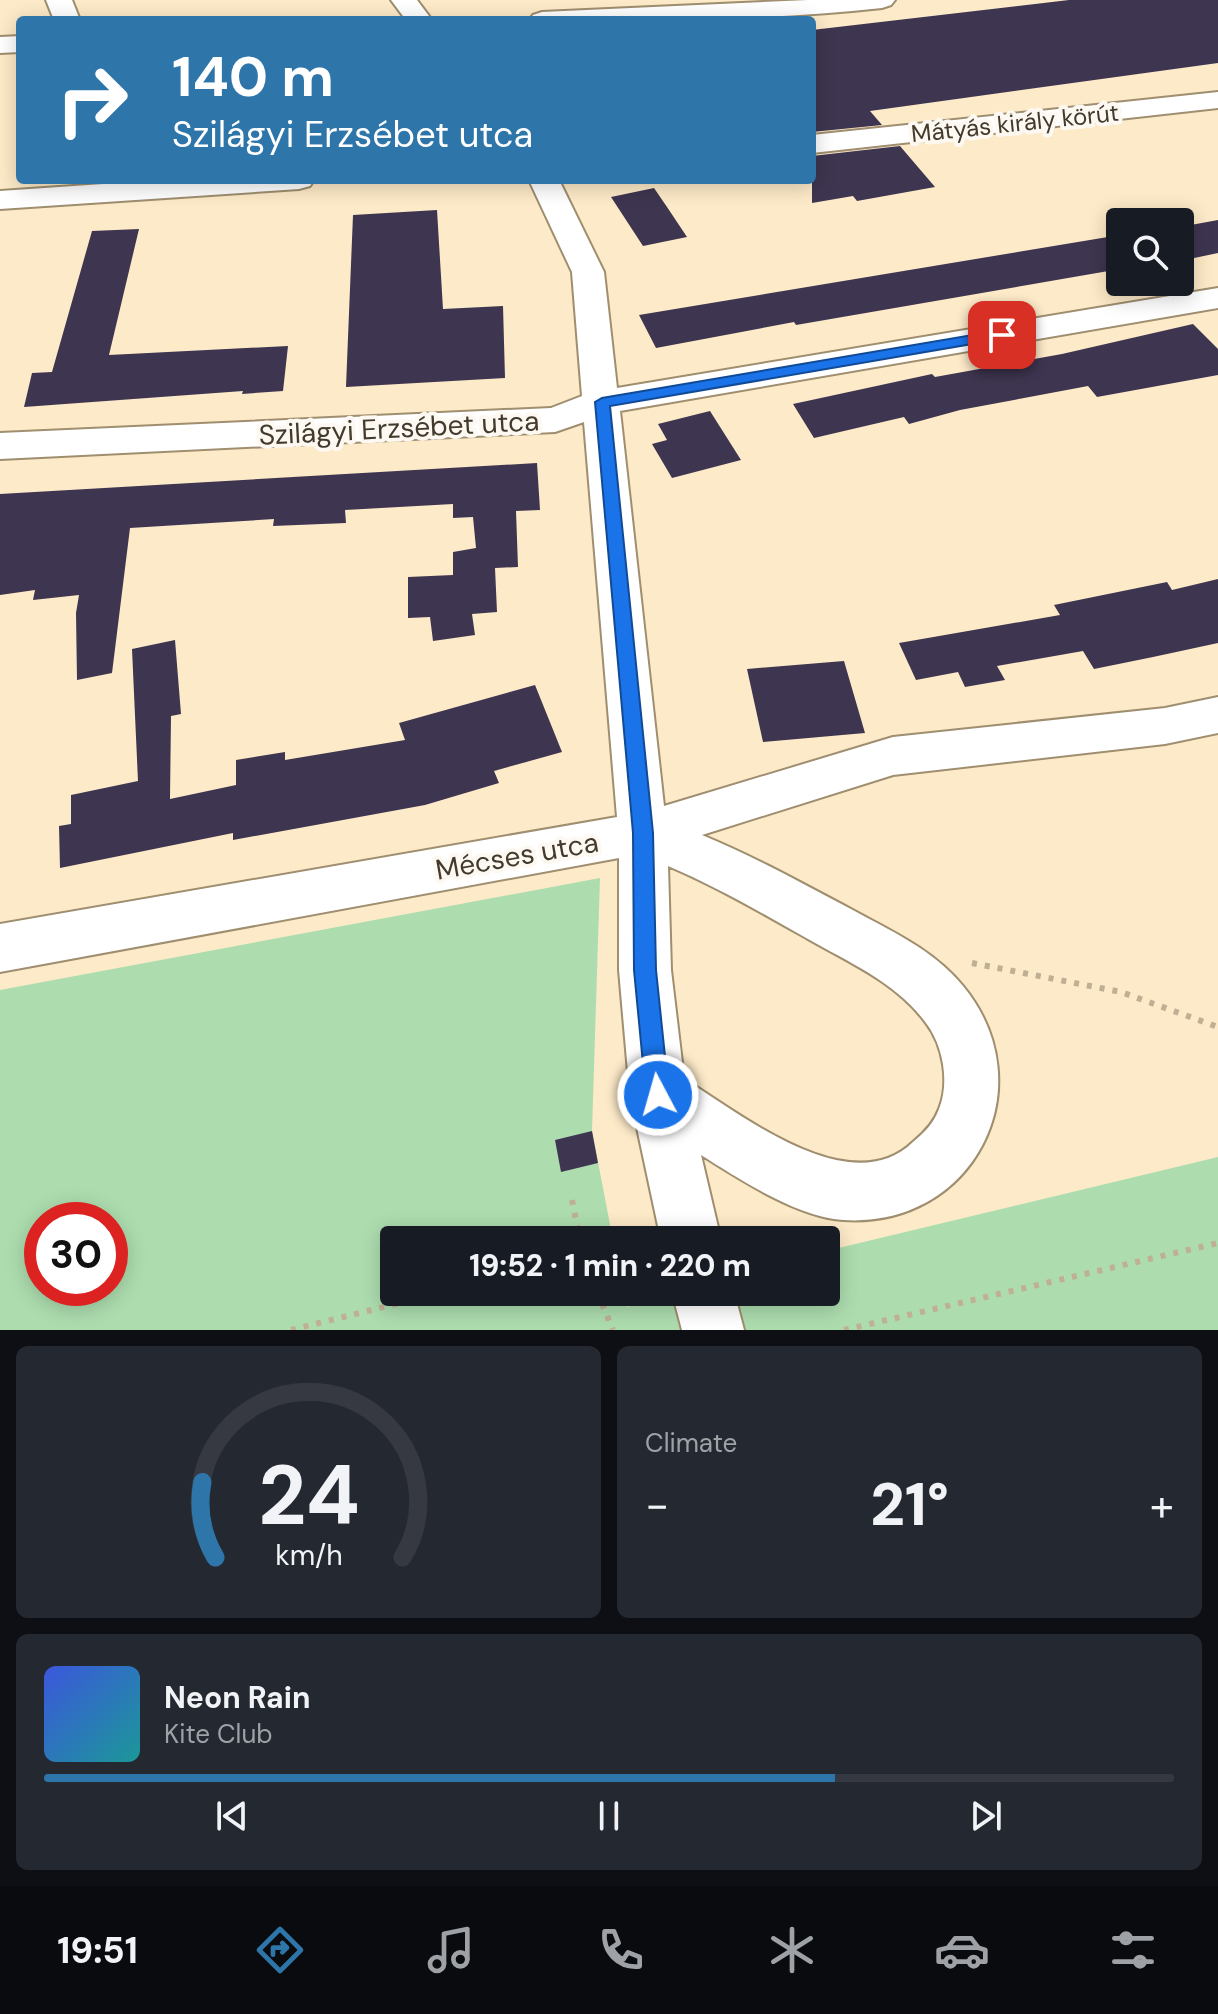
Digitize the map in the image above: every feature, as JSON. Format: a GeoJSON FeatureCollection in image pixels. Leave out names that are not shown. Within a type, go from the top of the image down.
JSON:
{"type":"FeatureCollection","features":[{"type":"Feature","properties":{"kind":"street"},"geometry":{"type":"LineString","coordinates":[[587,16],[698,6],[882,0]]}},
{"type":"Feature","properties":{"kind":"street","name":"Mátyás király körút"},"geometry":{"type":"LineString","coordinates":[[816,144],[1218,100]]}},
{"type":"Feature","properties":{"kind":"street"},"geometry":{"type":"LineString","coordinates":[[0,200],[239,184]]}},
{"type":"Feature","properties":{"kind":"street"},"geometry":{"type":"LineString","coordinates":[[546,184],[588,272],[643,833],[645,970],[658,1095],[688,1226]]}},
{"type":"Feature","properties":{"kind":"street","name":"Szilágyi Erzsébet utca"},"geometry":{"type":"LineString","coordinates":[[0,446],[555,420],[602,402],[1218,298]]}},
{"type":"Feature","properties":{"kind":"street","name":"Mécses utca"},"geometry":{"type":"LineString","coordinates":[[0,948],[643,833],[893,756],[1165,726],[1218,715]]}},
{"type":"Feature","properties":{"kind":"street"},"geometry":{"type":"LineString","coordinates":[[643,833],[732,870],[903,965],[928,984],[948,1007],[963,1034],[970,1063],[971,1094],[965,1123],[951,1149],[929,1170],[901,1185],[871,1192],[838,1190],[805,1181],[658,1095]]}},
{"type":"Feature","properties":{"kind":"street"},"geometry":{"type":"LineString","coordinates":[[707,1306],[713,1330]]}},
{"type":"Feature","properties":{"kind":"path"},"geometry":{"type":"LineString","coordinates":[[903,965],[965,962],[1121,992],[1218,1027]]}},
{"type":"Feature","properties":{"kind":"path"},"geometry":{"type":"LineString","coordinates":[[572,1200],[577,1226]]}},
{"type":"Feature","properties":{"kind":"path"},"geometry":{"type":"LineString","coordinates":[[844,1330],[1218,1243]]}},
{"type":"Feature","properties":{"kind":"path"},"geometry":{"type":"LineString","coordinates":[[291,1330],[388,1306]]}},
{"type":"Feature","properties":{"kind":"path"},"geometry":{"type":"LineString","coordinates":[[603,1306],[613,1330]]}},
{"type":"Feature","properties":{"kind":"green space"},"geometry":{"type":"Polygon","coordinates":[[[600,878],[592,1131],[610,1226],[380,1226],[380,1306],[840,1306],[840,1248],[1218,1157],[1218,1330],[0,1330],[0,990],[600,878]]]}},
{"type":"Feature","properties":{"kind":"building"},"geometry":{"type":"Polygon","coordinates":[[[1069,0],[1218,0],[1218,63],[870,111],[882,125],[816,132],[816,30],[1069,0]]]}},
{"type":"Feature","properties":{"kind":"building"},"geometry":{"type":"Polygon","coordinates":[[[900,146],[935,187],[857,201],[853,196],[812,203],[816,156],[900,146]]]}},
{"type":"Feature","properties":{"kind":"building"},"geometry":{"type":"Polygon","coordinates":[[[654,188],[687,237],[643,246],[611,197],[654,188]]]}},
{"type":"Feature","properties":{"kind":"building"},"geometry":{"type":"Polygon","coordinates":[[[437,210],[443,309],[503,306],[505,378],[346,387],[353,215],[437,210]]]}},
{"type":"Feature","properties":{"kind":"building"},"geometry":{"type":"Polygon","coordinates":[[[1218,220],[1218,253],[1194,258],[1194,224],[1218,220]]]}},
{"type":"Feature","properties":{"kind":"building"},"geometry":{"type":"Polygon","coordinates":[[[139,229],[109,355],[288,346],[283,391],[242,394],[243,391],[24,407],[32,373],[52,372],[92,231],[139,229]]]}},
{"type":"Feature","properties":{"kind":"building"},"geometry":{"type":"Polygon","coordinates":[[[1106,237],[1106,271],[796,325],[794,322],[656,348],[639,315],[1106,237]]]}},
{"type":"Feature","properties":{"kind":"building"},"geometry":{"type":"Polygon","coordinates":[[[1193,324],[1218,349],[1218,375],[1097,397],[1088,386],[960,410],[909,424],[904,417],[814,438],[793,404],[932,374],[935,377],[1062,354],[1193,324]]]}},
{"type":"Feature","properties":{"kind":"building"},"geometry":{"type":"Polygon","coordinates":[[[710,411],[741,460],[672,478],[652,444],[667,440],[658,424],[710,411]]]}},
{"type":"Feature","properties":{"kind":"building"},"geometry":{"type":"Polygon","coordinates":[[[537,463],[540,510],[516,511],[518,567],[495,568],[497,612],[472,614],[475,635],[433,641],[430,617],[408,618],[408,577],[453,575],[453,552],[476,548],[473,517],[453,518],[453,504],[345,510],[346,523],[273,526],[274,519],[130,528],[112,673],[77,680],[76,613],[79,595],[33,600],[35,590],[0,595],[0,494],[537,463]]]}},
{"type":"Feature","properties":{"kind":"building"},"geometry":{"type":"Polygon","coordinates":[[[1218,579],[1218,643],[1094,669],[1083,651],[997,666],[1005,680],[965,687],[958,672],[916,680],[899,643],[1060,615],[1054,605],[1167,582],[1172,590],[1218,579]]]}},
{"type":"Feature","properties":{"kind":"building"},"geometry":{"type":"Polygon","coordinates":[[[175,640],[181,714],[171,716],[170,799],[236,785],[236,760],[285,752],[285,760],[405,740],[399,723],[535,685],[562,752],[494,771],[499,783],[425,805],[233,840],[233,833],[60,868],[59,826],[71,824],[71,795],[138,781],[132,649],[175,640]]]}},
{"type":"Feature","properties":{"kind":"building"},"geometry":{"type":"Polygon","coordinates":[[[844,661],[865,733],[763,742],[747,669],[844,661]]]}},
{"type":"Feature","properties":{"kind":"building"},"geometry":{"type":"Polygon","coordinates":[[[592,1131],[598,1163],[561,1172],[555,1140],[592,1131]]]}},
{"type":"Feature","properties":{"kind":"route"},"geometry":{"type":"LineString","coordinates":[[658,1095],[645,970],[643,833],[602,402],[1002,335]]}}]}
